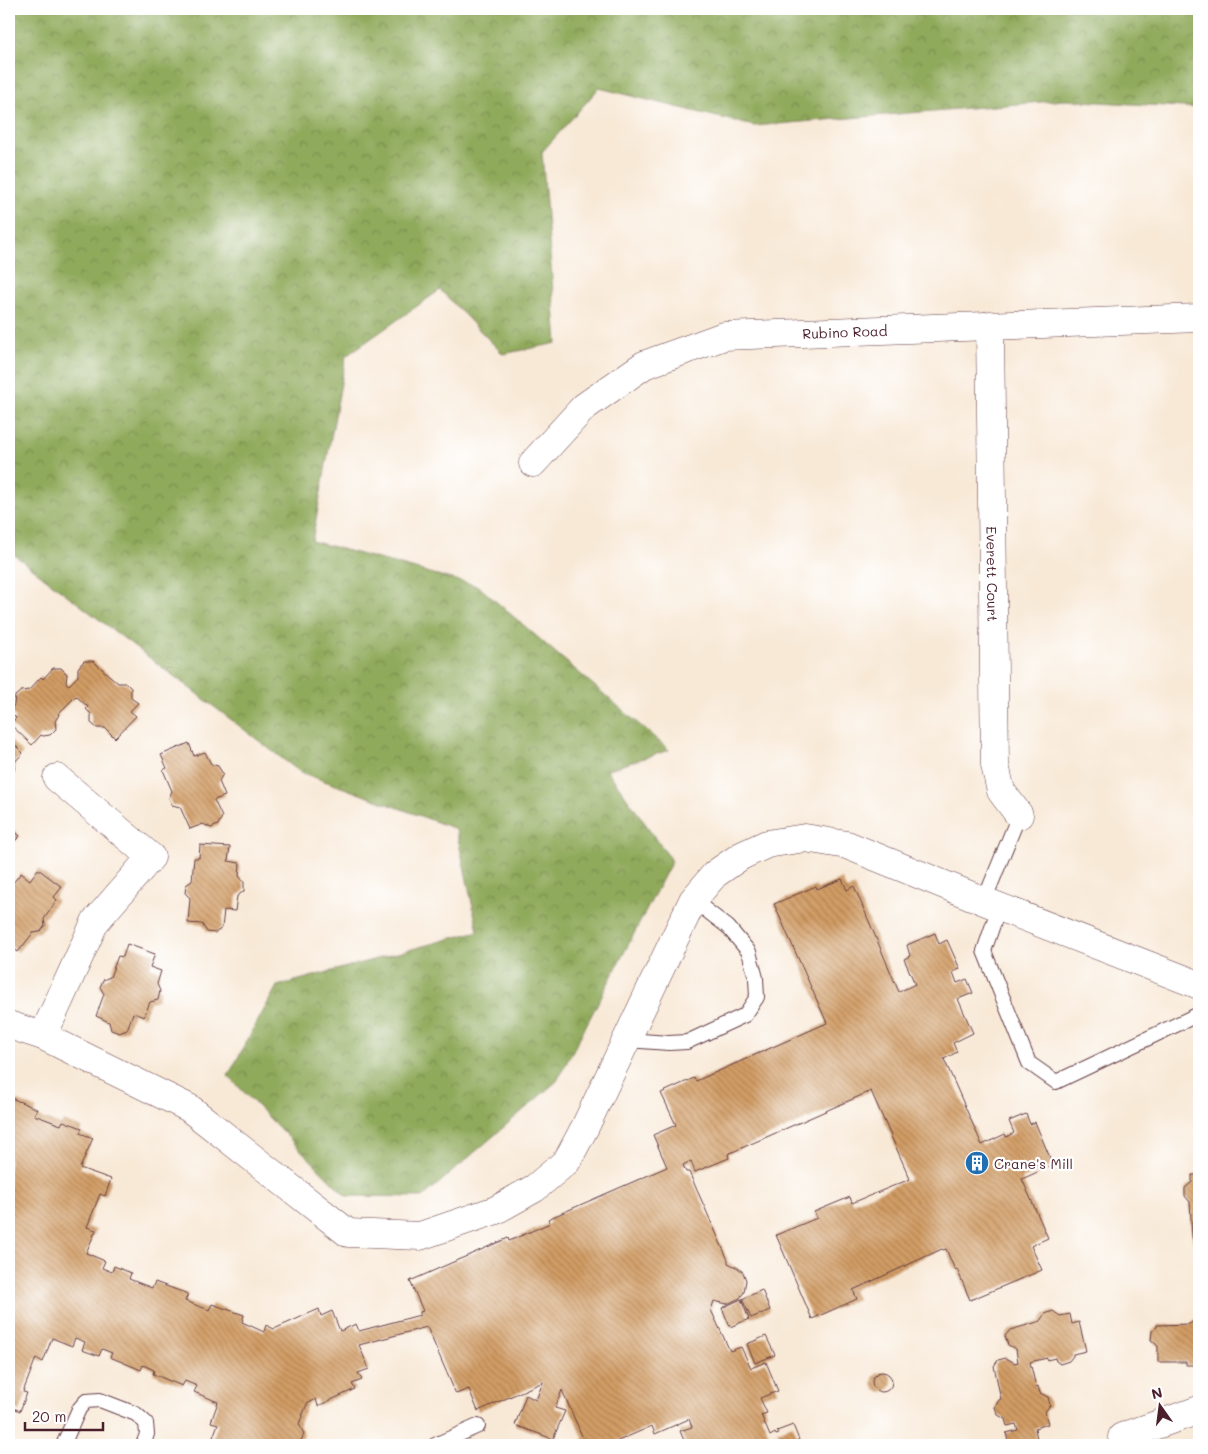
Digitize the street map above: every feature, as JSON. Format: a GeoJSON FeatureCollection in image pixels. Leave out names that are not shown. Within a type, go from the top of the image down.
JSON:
{"type":"FeatureCollection","features":[{"type":"Feature","properties":{"kind":"street","name":"Rubino Road"},"geometry":{"type":"LineString","coordinates":[[533,463],[584,407],[644,365],[724,336],[1199,318]]}},
{"type":"Feature","properties":{"kind":"street","name":"Everett Court"},"geometry":{"type":"LineString","coordinates":[[990,325],[995,765],[1001,791],[1019,815]]}},
{"type":"Feature","properties":{"kind":"street"},"geometry":{"type":"LineString","coordinates":[[43,1036],[95,922],[151,857],[57,778]]}},
{"type":"Feature","properties":{"kind":"street"},"geometry":{"type":"LineString","coordinates":[[9,1026],[43,1036],[189,1108],[348,1233],[420,1236],[496,1210],[535,1188],[566,1161],[586,1126],[693,900],[714,874],[741,856],[767,844],[805,838],[847,844],[992,904],[1199,985]]}},
{"type":"Feature","properties":{"kind":"street"},"geometry":{"type":"LineString","coordinates":[[1122,1437],[1199,1410]]}},
{"type":"Feature","properties":{"kind":"lane"},"geometry":{"type":"LineString","coordinates":[[1019,815],[992,904],[984,951],[1029,1063],[1056,1082],[1199,1014]]}},
{"type":"Feature","properties":{"kind":"lane"},"geometry":{"type":"LineString","coordinates":[[627,1040],[669,1043],[687,1042],[745,1015],[757,997],[756,978],[749,952],[728,927],[693,900]]}},
{"type":"Feature","properties":{"kind":"lane"},"geometry":{"type":"LineString","coordinates":[[63,1445],[78,1409],[86,1401],[100,1400],[136,1414],[146,1423],[147,1434],[142,1445]]}},
{"type":"Feature","properties":{"kind":"lane"},"geometry":{"type":"LineString","coordinates":[[435,1445],[478,1426]]}},
{"type":"Feature","properties":{"kind":"green space"},"geometry":{"type":"Polygon","coordinates":[[[9,9],[1199,9],[1199,108],[1065,100],[754,126],[599,88],[542,152],[557,343],[503,354],[440,290],[346,356],[312,541],[478,586],[669,750],[607,770],[672,861],[557,1081],[423,1197],[346,1196],[228,1076],[277,986],[478,931],[456,829],[300,772],[9,551],[9,9]]]}},
{"type":"Feature","properties":{"kind":"building"},"geometry":{"type":"Polygon","coordinates":[[[84,661],[93,661],[118,683],[126,683],[131,688],[131,698],[138,703],[130,711],[136,716],[115,738],[105,728],[97,728],[91,723],[91,714],[86,709],[88,707],[76,696],[58,714],[55,721],[56,729],[50,735],[41,735],[32,745],[10,724],[16,718],[9,711],[14,705],[15,696],[21,691],[29,690],[53,668],[61,668],[67,674],[66,683],[69,685],[78,676],[78,668],[84,661]]]}},
{"type":"Feature","properties":{"kind":"building"},"geometry":{"type":"Polygon","coordinates":[[[9,739],[23,753],[14,763],[14,771],[9,777],[9,739]]]}},
{"type":"Feature","properties":{"kind":"building"},"geometry":{"type":"Polygon","coordinates":[[[189,743],[194,756],[205,752],[211,764],[218,766],[223,774],[219,781],[225,796],[214,800],[222,817],[218,825],[211,828],[203,824],[190,829],[180,807],[172,805],[169,798],[172,791],[163,770],[167,768],[161,755],[189,743]]]}},
{"type":"Feature","properties":{"kind":"building"},"geometry":{"type":"Polygon","coordinates":[[[9,826],[20,836],[9,847],[9,826]]]}},
{"type":"Feature","properties":{"kind":"building"},"geometry":{"type":"Polygon","coordinates":[[[200,845],[230,847],[228,861],[240,863],[239,876],[244,882],[244,891],[237,896],[235,911],[224,910],[222,928],[215,933],[207,932],[202,924],[188,923],[190,898],[185,893],[186,885],[192,881],[194,858],[199,858],[200,845]]]}},
{"type":"Feature","properties":{"kind":"building"},"geometry":{"type":"Polygon","coordinates":[[[38,869],[62,887],[54,897],[57,900],[44,919],[45,926],[40,932],[33,933],[18,952],[9,945],[9,884],[12,884],[21,873],[30,880],[38,869]]]}},
{"type":"Feature","properties":{"kind":"building","name":"Crane's Mill"},"geometry":{"type":"Polygon","coordinates":[[[842,879],[847,890],[854,886],[899,992],[915,984],[904,959],[910,956],[907,945],[935,933],[939,944],[947,940],[960,969],[953,972],[957,983],[967,979],[973,993],[958,999],[973,1033],[953,1043],[957,1052],[944,1059],[982,1145],[1005,1134],[1006,1137],[1014,1133],[1009,1121],[1026,1114],[1030,1124],[1035,1122],[1053,1165],[1022,1179],[1048,1238],[1031,1246],[1042,1270],[970,1300],[957,1269],[955,1270],[946,1249],[942,1249],[853,1290],[857,1299],[812,1319],[776,1235],[817,1218],[814,1212],[850,1197],[852,1203],[910,1179],[871,1091],[728,1154],[729,1158],[695,1172],[691,1161],[683,1165],[686,1172],[689,1172],[728,1263],[743,1272],[746,1280],[744,1292],[740,1298],[727,1304],[714,1301],[711,1310],[730,1351],[741,1347],[751,1368],[766,1362],[778,1391],[760,1398],[767,1413],[761,1415],[770,1436],[775,1433],[776,1435],[779,1434],[777,1431],[793,1425],[799,1440],[786,1445],[783,1443],[781,1445],[686,1445],[680,1431],[692,1427],[689,1419],[655,1434],[652,1426],[609,1445],[586,1445],[562,1390],[555,1408],[565,1411],[553,1439],[515,1425],[526,1395],[536,1400],[543,1382],[478,1411],[469,1389],[456,1394],[427,1327],[359,1345],[369,1369],[358,1373],[362,1380],[352,1384],[355,1389],[318,1406],[316,1399],[307,1404],[299,1424],[304,1434],[299,1445],[210,1445],[218,1424],[211,1422],[218,1402],[194,1392],[197,1386],[185,1381],[182,1386],[153,1374],[154,1370],[143,1365],[141,1370],[110,1357],[112,1353],[102,1349],[99,1356],[82,1350],[85,1342],[75,1338],[72,1346],[52,1338],[43,1362],[36,1358],[23,1392],[27,1393],[20,1411],[9,1406],[9,1222],[11,1216],[9,1215],[9,1199],[11,1193],[9,1192],[9,1097],[37,1109],[34,1115],[61,1125],[63,1121],[82,1128],[80,1133],[93,1138],[80,1168],[111,1179],[105,1196],[100,1194],[87,1227],[96,1230],[86,1253],[105,1261],[102,1268],[112,1272],[114,1266],[131,1273],[129,1279],[152,1288],[155,1282],[188,1294],[185,1301],[209,1310],[212,1304],[244,1315],[242,1322],[264,1332],[266,1325],[274,1329],[319,1309],[321,1316],[332,1311],[340,1331],[356,1324],[359,1331],[420,1315],[420,1312],[423,1311],[410,1281],[508,1238],[509,1241],[550,1223],[548,1219],[667,1167],[653,1135],[676,1125],[661,1093],[694,1078],[696,1081],[827,1023],[774,904],[816,886],[817,889],[842,879]]]}},
{"type":"Feature","properties":{"kind":"building"},"geometry":{"type":"Polygon","coordinates":[[[127,944],[155,954],[150,967],[161,971],[157,984],[160,991],[158,1000],[150,1002],[144,1017],[133,1013],[127,1030],[119,1033],[111,1030],[109,1022],[96,1016],[104,994],[100,987],[103,980],[110,977],[118,956],[123,957],[127,944]]]}},
{"type":"Feature","properties":{"kind":"building"},"geometry":{"type":"Polygon","coordinates":[[[1192,1175],[1199,1175],[1199,1248],[1192,1237],[1190,1202],[1185,1196],[1185,1188],[1192,1182],[1192,1175]]]}},
{"type":"Feature","properties":{"kind":"building"},"geometry":{"type":"Polygon","coordinates":[[[762,1290],[770,1310],[751,1318],[742,1299],[762,1290]]]}},
{"type":"Feature","properties":{"kind":"building"},"geometry":{"type":"Polygon","coordinates":[[[741,1299],[749,1319],[730,1327],[722,1308],[741,1299]]]}},
{"type":"Feature","properties":{"kind":"building"},"geometry":{"type":"Polygon","coordinates":[[[1053,1311],[1060,1316],[1070,1314],[1072,1324],[1079,1322],[1086,1351],[1073,1354],[1069,1361],[1060,1364],[1055,1358],[1030,1362],[1036,1387],[1038,1386],[1040,1393],[1048,1397],[1050,1405],[1045,1412],[1048,1424],[1035,1428],[1037,1439],[1045,1442],[1046,1445],[999,1445],[998,1442],[1008,1441],[1006,1433],[1018,1430],[1016,1424],[1007,1426],[1005,1419],[998,1415],[995,1407],[1001,1399],[994,1366],[998,1360],[1006,1358],[1015,1363],[1018,1362],[1016,1349],[1008,1345],[1005,1336],[1010,1330],[1041,1321],[1045,1314],[1053,1311]]]}},
{"type":"Feature","properties":{"kind":"building"},"geometry":{"type":"Polygon","coordinates":[[[1199,1318],[1199,1372],[1193,1365],[1186,1365],[1186,1362],[1158,1362],[1158,1346],[1151,1340],[1152,1331],[1157,1325],[1190,1324],[1199,1318]]]}},
{"type":"Feature","properties":{"kind":"building"},"geometry":{"type":"Polygon","coordinates":[[[766,1336],[775,1355],[755,1363],[747,1344],[766,1336]]]}},
{"type":"Feature","properties":{"kind":"building"},"geometry":{"type":"Polygon","coordinates":[[[882,1372],[889,1375],[892,1382],[889,1389],[882,1392],[875,1389],[872,1382],[875,1375],[882,1372]]]}},
{"type":"Feature","properties":{"kind":"place","name":"Crane's Mill"},"geometry":{"type":"Point","coordinates":[977,1163]}}]}
